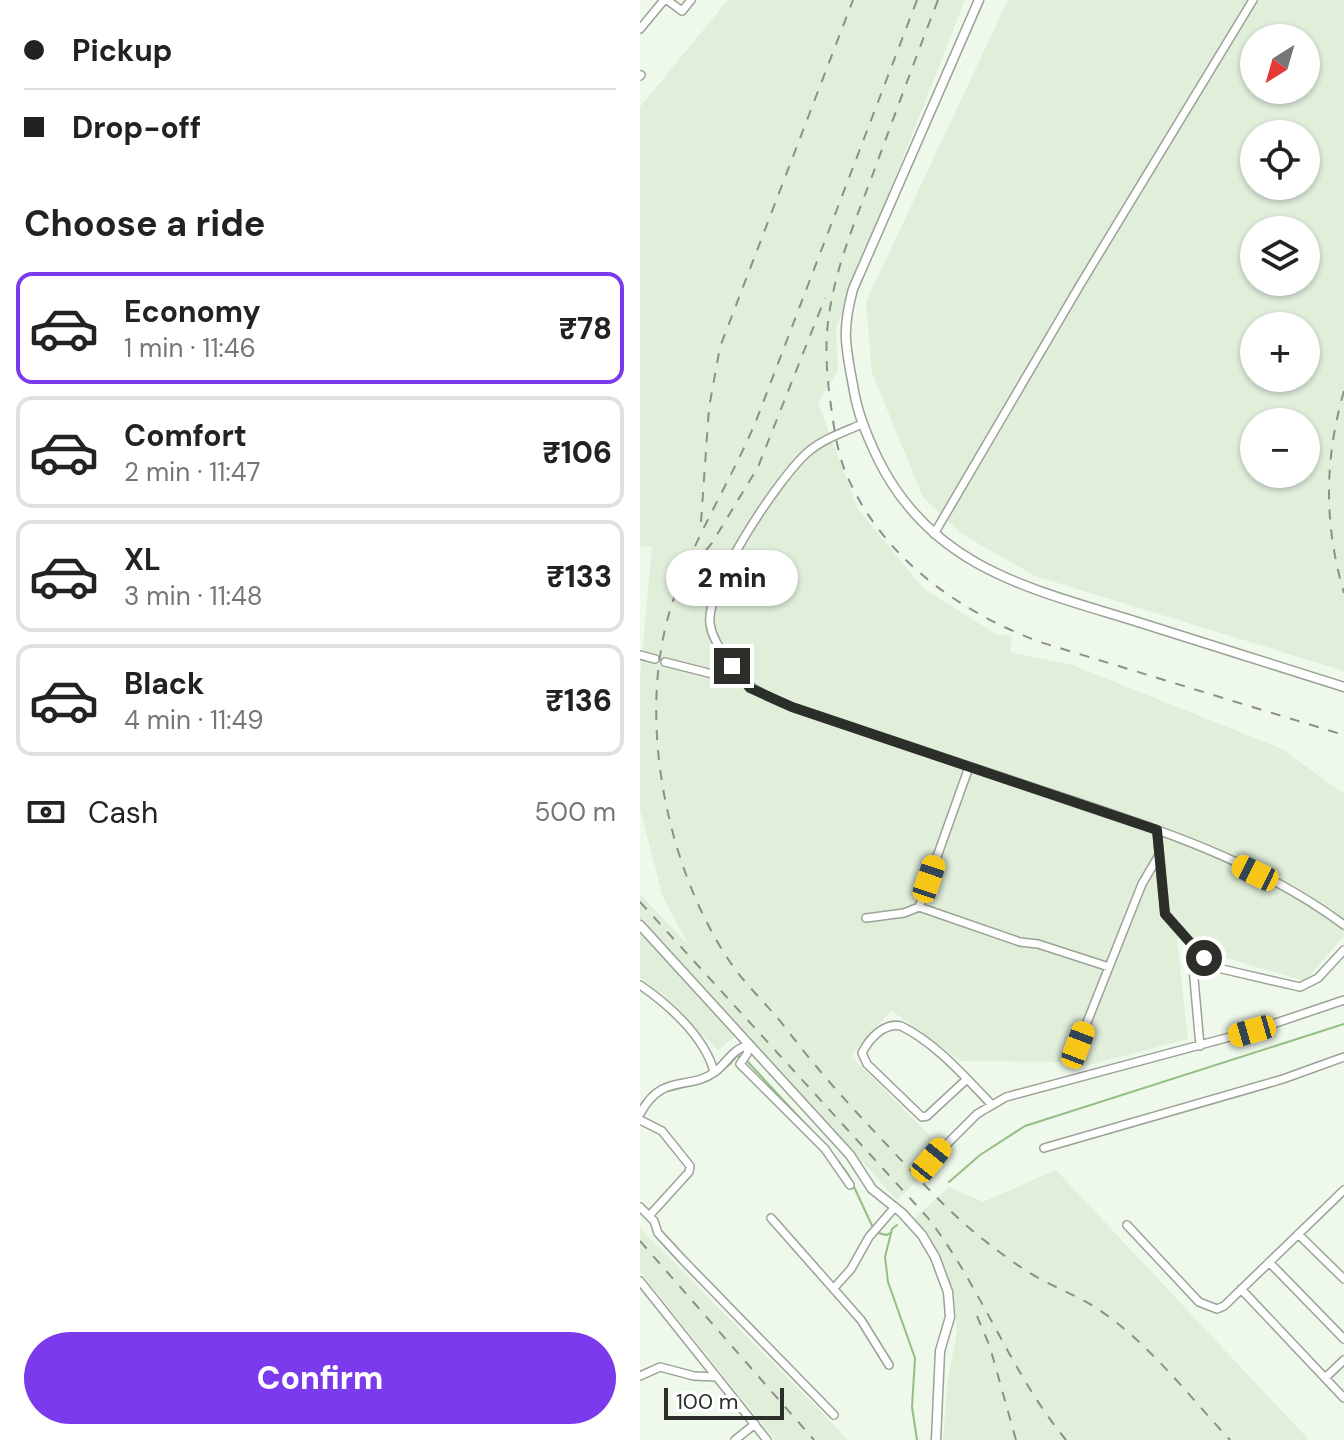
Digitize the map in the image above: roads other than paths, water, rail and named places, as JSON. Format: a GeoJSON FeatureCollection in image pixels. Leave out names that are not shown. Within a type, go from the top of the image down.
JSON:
{"type":"FeatureCollection","features":[{"type":"Feature","properties":{"kind":"street"},"geometry":{"type":"LineString","coordinates":[[640,29],[665,0],[682,11],[691,0]]}},
{"type":"Feature","properties":{"kind":"street"},"geometry":{"type":"LineString","coordinates":[[979,0],[853,289],[845,318],[846,348],[862,424],[885,472],[901,497],[934,534],[972,562],[1019,583],[1344,687]]}},
{"type":"Feature","properties":{"kind":"street"},"geometry":{"type":"LineString","coordinates":[[934,534],[1253,0]]}},
{"type":"Feature","properties":{"kind":"street"},"geometry":{"type":"LineString","coordinates":[[862,424],[819,443],[800,459],[744,537],[721,578],[712,603],[710,626],[742,681],[760,694],[792,707],[1203,848],[1281,885],[1344,925]]}},
{"type":"Feature","properties":{"kind":"street"},"geometry":{"type":"LineString","coordinates":[[640,655],[655,659]]}},
{"type":"Feature","properties":{"kind":"street"},"geometry":{"type":"LineString","coordinates":[[665,662],[742,681]]}},
{"type":"Feature","properties":{"kind":"street"},"geometry":{"type":"LineString","coordinates":[[919,907],[969,767]]}},
{"type":"Feature","properties":{"kind":"street"},"geometry":{"type":"LineString","coordinates":[[1157,830],[1165,914],[1215,967],[1300,987],[1318,978],[1344,950]]}},
{"type":"Feature","properties":{"kind":"street"},"geometry":{"type":"LineString","coordinates":[[1078,1045],[1142,884],[1159,855]]}},
{"type":"Feature","properties":{"kind":"street"},"geometry":{"type":"LineString","coordinates":[[866,918],[904,913],[919,907],[1020,942],[1038,944],[1109,967]]}},
{"type":"Feature","properties":{"kind":"street"},"geometry":{"type":"LineString","coordinates":[[640,925],[748,1050],[850,1155],[872,1189],[913,1224],[935,1257],[949,1297],[950,1317],[939,1362],[936,1440]]}},
{"type":"Feature","properties":{"kind":"street"},"geometry":{"type":"LineString","coordinates":[[1191,945],[1200,1046]]}},
{"type":"Feature","properties":{"kind":"street"},"geometry":{"type":"LineString","coordinates":[[640,985],[701,1042],[711,1059],[714,1072]]}},
{"type":"Feature","properties":{"kind":"street"},"geometry":{"type":"LineString","coordinates":[[931,1160],[954,1135],[992,1105],[1021,1091],[1200,1046],[1344,1000]]}},
{"type":"Feature","properties":{"kind":"street"},"geometry":{"type":"LineString","coordinates":[[967,1079],[927,1116],[922,1117],[867,1064],[862,1053],[867,1043],[882,1029],[894,1024],[908,1029],[967,1079],[992,1105]]}},
{"type":"Feature","properties":{"kind":"street"},"geometry":{"type":"LineString","coordinates":[[649,1216],[689,1172],[690,1166],[662,1131],[641,1118],[657,1092],[678,1082],[702,1078],[714,1072],[738,1048],[748,1050]]}},
{"type":"Feature","properties":{"kind":"street"},"geometry":{"type":"LineString","coordinates":[[748,1050],[740,1064],[825,1149],[850,1185]]}},
{"type":"Feature","properties":{"kind":"street"},"geometry":{"type":"LineString","coordinates":[[1044,1148],[1283,1079],[1344,1057]]}},
{"type":"Feature","properties":{"kind":"street"},"geometry":{"type":"LineString","coordinates":[[1127,1225],[1199,1302],[1217,1309],[1224,1306],[1344,1190]]}},
{"type":"Feature","properties":{"kind":"street"},"geometry":{"type":"LineString","coordinates":[[640,1207],[654,1221],[655,1230],[682,1259],[834,1415]]}},
{"type":"Feature","properties":{"kind":"street"},"geometry":{"type":"LineString","coordinates":[[834,1288],[851,1269],[874,1230],[898,1210]]}},
{"type":"Feature","properties":{"kind":"street"},"geometry":{"type":"LineString","coordinates":[[771,1218],[866,1326],[889,1365]]}},
{"type":"Feature","properties":{"kind":"street"},"geometry":{"type":"LineString","coordinates":[[1298,1234],[1344,1279]]}},
{"type":"Feature","properties":{"kind":"street"},"geometry":{"type":"LineString","coordinates":[[1269,1262],[1344,1339]]}},
{"type":"Feature","properties":{"kind":"street"},"geometry":{"type":"LineString","coordinates":[[640,1281],[767,1440]]}},
{"type":"Feature","properties":{"kind":"street"},"geometry":{"type":"LineString","coordinates":[[1241,1289],[1344,1398]]}},
{"type":"Feature","properties":{"kind":"street"},"geometry":{"type":"LineString","coordinates":[[1325,1378],[1344,1360]]}},
{"type":"Feature","properties":{"kind":"street"},"geometry":{"type":"LineString","coordinates":[[640,1376],[660,1367],[694,1376],[716,1377]]}},
{"type":"Feature","properties":{"kind":"street"},"geometry":{"type":"LineString","coordinates":[[735,1440],[755,1424]]}},
{"type":"Feature","properties":{"kind":"waterway"},"geometry":{"type":"LineString","coordinates":[[949,1182],[980,1155],[1025,1126],[1344,1024]]}},
{"type":"Feature","properties":{"kind":"waterway"},"geometry":{"type":"LineString","coordinates":[[664,1092],[713,1077],[737,1056],[742,1057]]}},
{"type":"Feature","properties":{"kind":"waterway"},"geometry":{"type":"LineString","coordinates":[[747,1061],[824,1144]]}},
{"type":"Feature","properties":{"kind":"waterway"},"geometry":{"type":"LineString","coordinates":[[836,1158],[848,1174],[875,1232],[891,1233]]}},
{"type":"Feature","properties":{"kind":"waterway"},"geometry":{"type":"LineString","coordinates":[[897,1225],[892,1229],[885,1257],[888,1282],[915,1358],[912,1407],[917,1440]]}},
{"type":"Feature","properties":{"kind":"railway"},"geometry":{"type":"LineString","coordinates":[[701,522],[709,408],[720,347],[853,0]]}},
{"type":"Feature","properties":{"kind":"railway"},"geometry":{"type":"LineString","coordinates":[[917,0],[756,421],[690,558],[669,614],[657,684],[656,725],[667,809],[692,891],[730,962],[836,1090],[919,1180],[963,1222],[1024,1269],[1087,1302],[1131,1334],[1230,1440]]}},
{"type":"Feature","properties":{"kind":"railway"},"geometry":{"type":"LineString","coordinates":[[938,0],[850,236],[834,286],[829,316],[827,367],[835,431],[845,471],[860,501],[900,554],[924,577],[951,597],[1009,629],[1040,642],[1344,735]]}},
{"type":"Feature","properties":{"kind":"railway"},"geometry":{"type":"LineString","coordinates":[[693,566],[712,543],[758,467],[825,298]]}},
{"type":"Feature","properties":{"kind":"railway"},"geometry":{"type":"LineString","coordinates":[[1344,391],[1333,442],[1329,492],[1333,542],[1344,593]]}},
{"type":"Feature","properties":{"kind":"railway"},"geometry":{"type":"LineString","coordinates":[[640,902],[928,1218],[964,1273],[1028,1386],[1066,1440]]}},
{"type":"Feature","properties":{"kind":"railway"},"geometry":{"type":"LineString","coordinates":[[640,1241],[814,1440]]}},
{"type":"Feature","properties":{"kind":"railway"},"geometry":{"type":"LineString","coordinates":[[977,1316],[990,1347],[1016,1440]]}}]}
